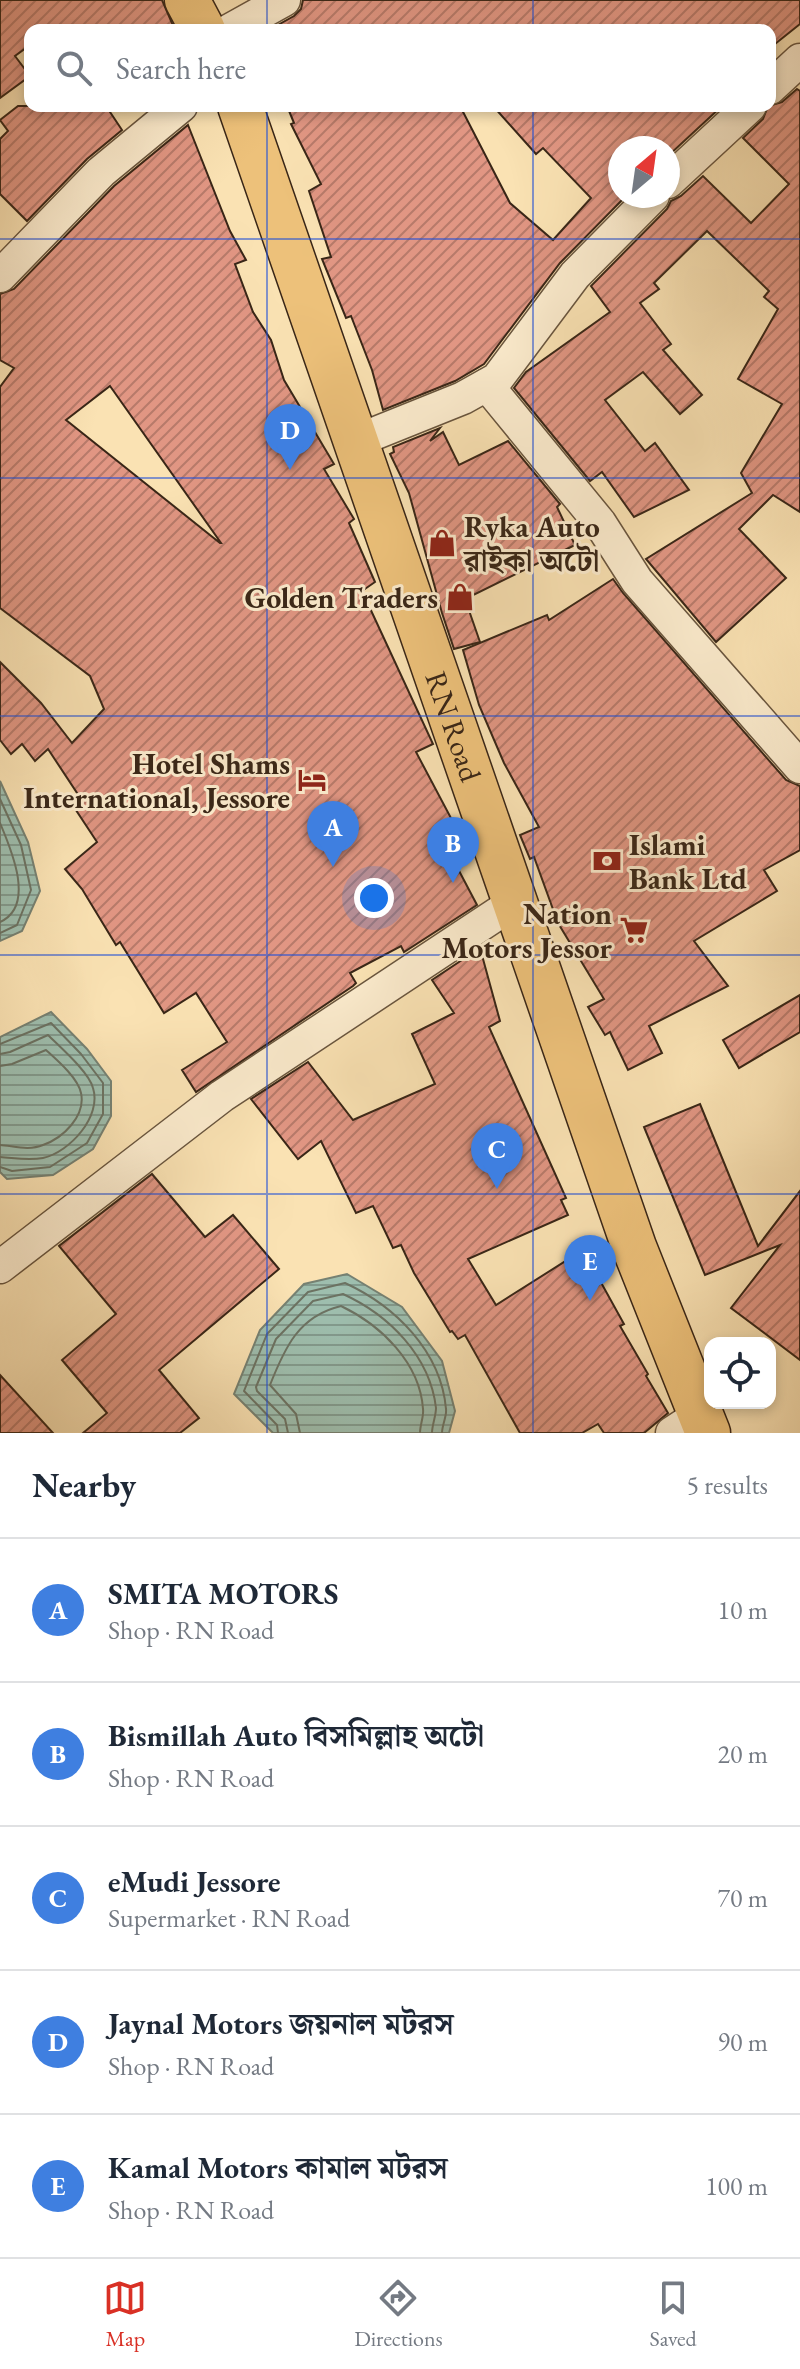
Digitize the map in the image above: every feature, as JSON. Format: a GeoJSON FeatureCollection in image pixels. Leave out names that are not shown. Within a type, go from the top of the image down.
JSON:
{"type":"FeatureCollection","features":[{"type":"Feature","properties":{"kind":"highway"},"geometry":{"type":"LineString","coordinates":[[187,0],[200,24]]}},
{"type":"Feature","properties":{"kind":"highway","name":"RN Road"},"geometry":{"type":"LineString","coordinates":[[242,112],[694,1427]]}},
{"type":"Feature","properties":{"kind":"street"},"geometry":{"type":"LineString","coordinates":[[241,24],[284,0]]}},
{"type":"Feature","properties":{"kind":"street"},"geometry":{"type":"LineString","coordinates":[[776,82],[800,60]]}},
{"type":"Feature","properties":{"kind":"street"},"geometry":{"type":"LineString","coordinates":[[5,261],[101,172],[174,112]]}},
{"type":"Feature","properties":{"kind":"street"},"geometry":{"type":"LineString","coordinates":[[680,171],[744,112]]}},
{"type":"Feature","properties":{"kind":"street"},"geometry":{"type":"LineString","coordinates":[[356,441],[463,398],[497,379],[575,275],[641,208]]}},
{"type":"Feature","properties":{"kind":"street"},"geometry":{"type":"LineString","coordinates":[[487,385],[600,523],[637,581],[800,767]]}},
{"type":"Feature","properties":{"kind":"street"},"geometry":{"type":"LineString","coordinates":[[0,1267],[222,1096],[515,902]]}},
{"type":"Feature","properties":{"kind":"water"},"geometry":{"type":"Polygon","coordinates":[[[0,781],[28,842],[40,891],[22,931],[0,941],[0,781]]]}},
{"type":"Feature","properties":{"kind":"water"},"geometry":{"type":"Polygon","coordinates":[[[51,1012],[87,1049],[111,1081],[111,1116],[93,1149],[53,1175],[7,1179],[0,1172],[0,1037],[51,1012]]]}},
{"type":"Feature","properties":{"kind":"water"},"geometry":{"type":"Polygon","coordinates":[[[347,1274],[402,1307],[442,1361],[455,1411],[449,1433],[273,1433],[234,1394],[260,1330],[304,1284],[347,1274]]]}},
{"type":"Feature","properties":{"kind":"building"},"geometry":{"type":"Polygon","coordinates":[[[0,0],[162,0],[172,24],[24,24],[24,49],[15,56],[24,68],[24,80],[0,98],[0,0]]]}},
{"type":"Feature","properties":{"kind":"building"},"geometry":{"type":"Polygon","coordinates":[[[303,0],[800,0],[800,24],[776,43],[776,24],[280,24],[301,9],[303,0]]]}},
{"type":"Feature","properties":{"kind":"building"},"geometry":{"type":"Polygon","coordinates":[[[797,89],[800,91],[800,512],[773,495],[739,529],[786,578],[716,642],[646,559],[752,493],[741,473],[782,404],[738,379],[778,309],[764,297],[769,291],[707,231],[654,283],[659,289],[640,303],[671,344],[663,350],[702,395],[680,414],[643,372],[605,400],[645,451],[655,443],[689,490],[634,517],[602,472],[590,481],[514,388],[526,372],[610,312],[591,286],[668,208],[680,208],[680,196],[703,176],[751,223],[789,184],[743,138],[763,119],[766,112],[776,112],[776,104],[797,89]]]}},
{"type":"Feature","properties":{"kind":"building"},"geometry":{"type":"Polygon","coordinates":[[[18,106],[24,106],[24,112],[110,112],[122,130],[87,159],[27,221],[0,194],[0,139],[8,131],[0,120],[18,106]]]}},
{"type":"Feature","properties":{"kind":"building"},"geometry":{"type":"Polygon","coordinates":[[[289,112],[463,112],[510,203],[553,240],[591,198],[543,148],[536,154],[498,112],[716,112],[680,145],[680,136],[608,136],[608,208],[614,208],[560,263],[484,364],[455,381],[383,410],[372,370],[351,316],[346,318],[322,259],[331,257],[309,191],[321,184],[291,124],[294,123],[289,112]]]}},
{"type":"Feature","properties":{"kind":"building"},"geometry":{"type":"Polygon","coordinates":[[[188,125],[230,231],[246,260],[235,264],[253,312],[271,340],[284,380],[334,464],[324,469],[354,519],[349,523],[375,582],[362,591],[433,744],[416,752],[452,820],[436,827],[477,905],[404,952],[401,946],[350,973],[356,983],[353,986],[196,1092],[182,1070],[227,1042],[196,993],[164,1013],[120,942],[116,945],[82,889],[65,869],[97,842],[70,801],[79,796],[48,749],[35,761],[22,744],[11,754],[0,740],[0,662],[41,703],[72,743],[104,709],[90,676],[0,608],[0,387],[14,368],[0,360],[0,294],[14,289],[114,186],[188,125]],[[110,386],[66,420],[220,543],[110,386]]]}},
{"type":"Feature","properties":{"kind":"building"},"geometry":{"type":"Polygon","coordinates":[[[440,428],[430,441],[443,432],[459,465],[508,441],[560,504],[557,507],[575,545],[465,599],[480,642],[454,649],[409,493],[390,454],[394,452],[393,447],[440,428]]]}},
{"type":"Feature","properties":{"kind":"building"},"geometry":{"type":"Polygon","coordinates":[[[613,579],[786,780],[800,786],[800,850],[764,870],[777,891],[694,941],[728,986],[649,1026],[662,1053],[628,1070],[610,1032],[605,1035],[588,1007],[604,999],[558,923],[534,857],[530,859],[520,835],[539,827],[504,763],[479,705],[463,650],[547,615],[549,620],[613,579]]]}},
{"type":"Feature","properties":{"kind":"building"},"geometry":{"type":"Polygon","coordinates":[[[480,948],[500,1021],[489,1027],[566,1198],[561,1200],[568,1215],[468,1259],[496,1305],[583,1250],[668,1413],[644,1433],[604,1433],[598,1424],[582,1433],[520,1433],[465,1335],[458,1339],[450,1332],[414,1273],[401,1245],[393,1248],[373,1206],[356,1213],[321,1141],[298,1159],[251,1099],[308,1062],[353,1120],[435,1084],[412,1034],[454,1013],[432,980],[480,948]]]}},
{"type":"Feature","properties":{"kind":"building"},"geometry":{"type":"Polygon","coordinates":[[[800,995],[800,1032],[739,1068],[723,1040],[800,995]]]}},
{"type":"Feature","properties":{"kind":"building"},"geometry":{"type":"Polygon","coordinates":[[[700,1104],[758,1246],[800,1191],[800,1360],[776,1342],[776,1337],[769,1337],[731,1308],[780,1245],[705,1275],[644,1127],[700,1104]]]}},
{"type":"Feature","properties":{"kind":"building"},"geometry":{"type":"Polygon","coordinates":[[[152,1174],[205,1237],[233,1215],[279,1269],[159,1370],[199,1418],[180,1433],[83,1433],[107,1413],[62,1360],[116,1314],[59,1246],[152,1174]]]}},
{"type":"Feature","properties":{"kind":"building"},"geometry":{"type":"Polygon","coordinates":[[[0,1375],[53,1433],[0,1433],[0,1375]]]}},
{"type":"Feature","properties":{"kind":"place","name":"Jaynal Motors জয়নাল মটরস"},"geometry":{"type":"Point","coordinates":[290,470]}},
{"type":"Feature","properties":{"kind":"place","name":"Ryka Auto রাইকা অটো"},"geometry":{"type":"Point","coordinates":[442,543]}},
{"type":"Feature","properties":{"kind":"place","name":"Golden Traders"},"geometry":{"type":"Point","coordinates":[460,597]}},
{"type":"Feature","properties":{"kind":"place","name":"Hotel Shams International, Jessore"},"geometry":{"type":"Point","coordinates":[312,780]}},
{"type":"Feature","properties":{"kind":"place","name":"Islami Bank Ltd"},"geometry":{"type":"Point","coordinates":[607,861]}},
{"type":"Feature","properties":{"kind":"place","name":"SMITA MOTORS"},"geometry":{"type":"Point","coordinates":[333,867]}},
{"type":"Feature","properties":{"kind":"place","name":"Bismillah Auto বিসমিল্লাহ অটো"},"geometry":{"type":"Point","coordinates":[453,883]}},
{"type":"Feature","properties":{"kind":"place","name":"Nation Motors Jessor"},"geometry":{"type":"Point","coordinates":[634,930]}},
{"type":"Feature","properties":{"kind":"place","name":"eMudi Jessore"},"geometry":{"type":"Point","coordinates":[497,1189]}},
{"type":"Feature","properties":{"kind":"place","name":"Kamal Motors কামাল মটরস"},"geometry":{"type":"Point","coordinates":[590,1301]}}]}
